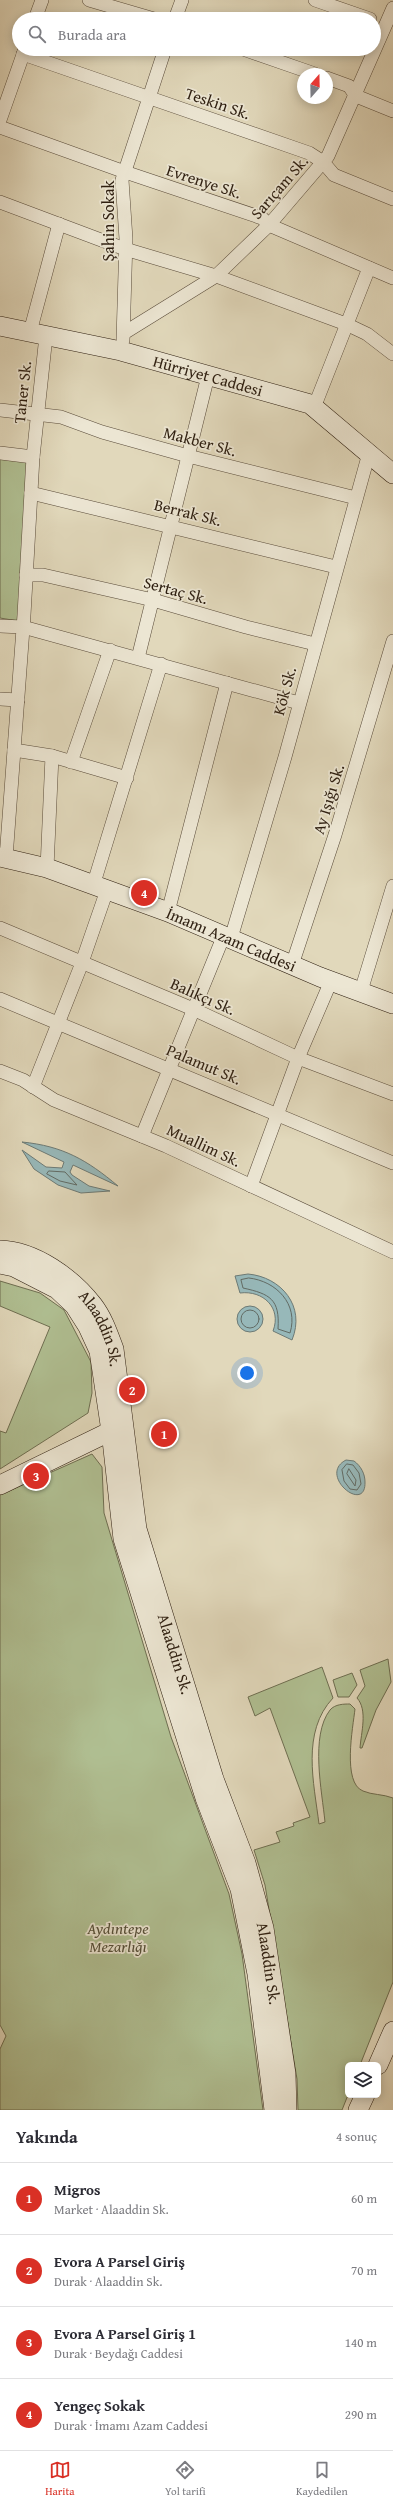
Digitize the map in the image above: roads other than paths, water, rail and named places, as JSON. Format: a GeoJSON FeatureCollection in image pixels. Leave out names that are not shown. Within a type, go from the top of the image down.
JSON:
{"type":"FeatureCollection","features":[{"type":"Feature","properties":{"kind":"street"},"geometry":{"type":"LineString","coordinates":[[38,12],[42,0]]}},
{"type":"Feature","properties":{"kind":"street"},"geometry":{"type":"LineString","coordinates":[[89,0],[130,12]]}},
{"type":"Feature","properties":{"kind":"street"},"geometry":{"type":"LineString","coordinates":[[178,12],[182,0]]}},
{"type":"Feature","properties":{"kind":"street"},"geometry":{"type":"LineString","coordinates":[[315,0],[329,2],[353,12]]}},
{"type":"Feature","properties":{"kind":"street","name":"Sarıçam Sk."},"geometry":{"type":"LineString","coordinates":[[384,22],[393,8]]}},
{"type":"Feature","properties":{"kind":"street"},"geometry":{"type":"LineString","coordinates":[[0,120],[22,56]]}},
{"type":"Feature","properties":{"kind":"street","name":"Teskin Sk."},"geometry":{"type":"LineString","coordinates":[[37,56],[148,97],[309,153],[323,162],[334,175],[393,199]]}},
{"type":"Feature","properties":{"kind":"street","name":"Şahin Sokak"},"geometry":{"type":"LineString","coordinates":[[122,342],[125,249],[122,180],[163,56]]}},
{"type":"Feature","properties":{"kind":"street"},"geometry":{"type":"LineString","coordinates":[[263,56],[298,68]]}},
{"type":"Feature","properties":{"kind":"street","name":"Sarıçam Sk."},"geometry":{"type":"LineString","coordinates":[[122,342],[216,276],[269,225],[328,156],[356,96],[371,56]]}},
{"type":"Feature","properties":{"kind":"street"},"geometry":{"type":"LineString","coordinates":[[333,80],[349,86],[356,96],[388,109],[393,98]]}},
{"type":"Feature","properties":{"kind":"street","name":"Evrenye Sk."},"geometry":{"type":"LineString","coordinates":[[0,127],[125,172],[262,218],[269,225],[393,278]]}},
{"type":"Feature","properties":{"kind":"street"},"geometry":{"type":"LineString","coordinates":[[0,202],[125,249],[216,276],[346,324],[367,334],[393,354]]}},
{"type":"Feature","properties":{"kind":"street","name":"Taner Sk."},"geometry":{"type":"LineString","coordinates":[[3,858],[6,773],[14,750],[23,627],[36,413],[38,334],[59,224]]}},
{"type":"Feature","properties":{"kind":"street"},"geometry":{"type":"LineString","coordinates":[[310,404],[317,400],[369,268]]}},
{"type":"Feature","properties":{"kind":"street","name":"Hürriyet Caddesi"},"geometry":{"type":"LineString","coordinates":[[0,326],[38,334],[122,342],[208,376],[310,404],[393,474]]}},
{"type":"Feature","properties":{"kind":"street"},"geometry":{"type":"LineString","coordinates":[[138,658],[208,376]]}},
{"type":"Feature","properties":{"kind":"street","name":"Makber Sk."},"geometry":{"type":"LineString","coordinates":[[0,410],[61,417],[102,432],[188,456],[356,498]]}},
{"type":"Feature","properties":{"kind":"street"},"geometry":{"type":"LineString","coordinates":[[0,452],[33,457]]}},
{"type":"Feature","properties":{"kind":"street","name":"Kök Sk."},"geometry":{"type":"LineString","coordinates":[[142,1136],[193,1009],[228,936],[299,703],[314,644],[369,453]]}},
{"type":"Feature","properties":{"kind":"street","name":"Berrak Sk."},"geometry":{"type":"LineString","coordinates":[[31,493],[336,566]]}},
{"type":"Feature","properties":{"kind":"street","name":"Sertaç Sk."},"geometry":{"type":"LineString","coordinates":[[26,575],[43,575],[153,600],[246,627],[314,644]]}},
{"type":"Feature","properties":{"kind":"street"},"geometry":{"type":"LineString","coordinates":[[0,626],[23,627],[299,703]]}},
{"type":"Feature","properties":{"kind":"street","name":"Ay Işığı Sk."},"geometry":{"type":"LineString","coordinates":[[292,965],[335,835],[393,641]]}},
{"type":"Feature","properties":{"kind":"street"},"geometry":{"type":"LineString","coordinates":[[71,762],[110,650]]}},
{"type":"Feature","properties":{"kind":"street"},"geometry":{"type":"LineString","coordinates":[[34,1087],[82,962],[127,778],[161,664]]}},
{"type":"Feature","properties":{"kind":"street"},"geometry":{"type":"LineString","coordinates":[[168,912],[227,683]]}},
{"type":"Feature","properties":{"kind":"street"},"geometry":{"type":"LineString","coordinates":[[0,699],[18,700]]}},
{"type":"Feature","properties":{"kind":"street"},"geometry":{"type":"LineString","coordinates":[[14,750],[52,756],[127,778]]}},
{"type":"Feature","properties":{"kind":"street"},"geometry":{"type":"LineString","coordinates":[[47,868],[52,756]]}},
{"type":"Feature","properties":{"kind":"street","name":"İmamı Azam Caddesi"},"geometry":{"type":"LineString","coordinates":[[3,858],[47,868],[168,912],[228,936],[331,981],[393,1004]]}},
{"type":"Feature","properties":{"kind":"street"},"geometry":{"type":"LineString","coordinates":[[361,991],[393,886]]}},
{"type":"Feature","properties":{"kind":"street","name":"Balıkçı Sk."},"geometry":{"type":"LineString","coordinates":[[0,928],[193,1009],[298,1058],[393,1094]]}},
{"type":"Feature","properties":{"kind":"street"},"geometry":{"type":"LineString","coordinates":[[251,1186],[298,1058],[331,981]]}},
{"type":"Feature","properties":{"kind":"street","name":"Palamut Sk."},"geometry":{"type":"LineString","coordinates":[[0,999],[278,1113],[393,1163]]}},
{"type":"Feature","properties":{"kind":"street","name":"Muallim Sk."},"geometry":{"type":"LineString","coordinates":[[0,1071],[23,1080],[54,1100],[142,1136],[393,1252]]}},
{"type":"Feature","properties":{"kind":"street","name":"Alaaddin Sk."},"geometry":{"type":"LineString","coordinates":[[0,1250],[31,1258],[55,1270],[75,1286],[93,1305],[105,1324],[114,1349],[123,1539],[246,1863],[264,1928],[286,2074],[287,2110]]}},
{"type":"Feature","properties":{"kind":"street","name":"Alaaddin Sk."},"geometry":{"type":"LineString","coordinates":[[0,1264],[14,1267],[37,1277],[57,1289],[74,1304],[88,1327],[99,1351],[118,1430]]}},
{"type":"Feature","properties":{"kind":"street"},"geometry":{"type":"LineString","coordinates":[[0,1485],[118,1430]]}},
{"type":"Feature","properties":{"kind":"street","name":"Alaaddin Sk."},"geometry":{"type":"LineString","coordinates":[[171,1665],[205,1798],[240,1889],[257,1974],[274,2110]]}},
{"type":"Feature","properties":{"kind":"street"},"geometry":{"type":"LineString","coordinates":[[379,2062],[393,2031]]}},
{"type":"Feature","properties":{"kind":"street"},"geometry":{"type":"LineString","coordinates":[[358,2110],[364,2098]]}},
{"type":"Feature","properties":{"kind":"water"},"geometry":{"type":"Polygon","coordinates":[[[22,1142],[50,1147],[74,1156],[96,1169],[118,1186],[73,1165],[70,1172],[72,1175],[89,1186],[110,1191],[81,1193],[58,1185],[34,1169],[22,1150],[46,1167],[62,1168],[64,1162],[22,1142]]]}},
{"type":"Feature","properties":{"kind":"water"},"geometry":{"type":"Polygon","coordinates":[[[248,1274],[260,1276],[271,1281],[288,1295],[296,1316],[292,1340],[273,1331],[275,1315],[273,1308],[268,1302],[256,1294],[240,1293],[235,1276],[248,1274]]]}},
{"type":"Feature","properties":{"kind":"water"},"geometry":{"type":"Polygon","coordinates":[[[250,1306],[259,1310],[263,1319],[259,1328],[250,1332],[241,1328],[237,1319],[241,1310],[250,1306]]]}},
{"type":"Feature","properties":{"kind":"water"},"geometry":{"type":"Polygon","coordinates":[[[346,1460],[354,1461],[359,1465],[363,1473],[365,1482],[363,1491],[358,1495],[345,1489],[337,1474],[339,1467],[346,1460]]]}},
{"type":"Feature","properties":{"kind":"place","name":"Yengeç Sokak"},"geometry":{"type":"Point","coordinates":[144,893]}},
{"type":"Feature","properties":{"kind":"place","name":"Evora A Parsel Giriş"},"geometry":{"type":"Point","coordinates":[132,1390]}},
{"type":"Feature","properties":{"kind":"place","name":"Migros"},"geometry":{"type":"Point","coordinates":[164,1434]}},
{"type":"Feature","properties":{"kind":"place","name":"Evora A Parsel Giriş 1"},"geometry":{"type":"Point","coordinates":[36,1476]}},
{"type":"Feature","properties":{"kind":"park label","name":"Aydıntepe Mezarlığı"},"geometry":{"type":"Point","coordinates":[118,1937]}}]}
